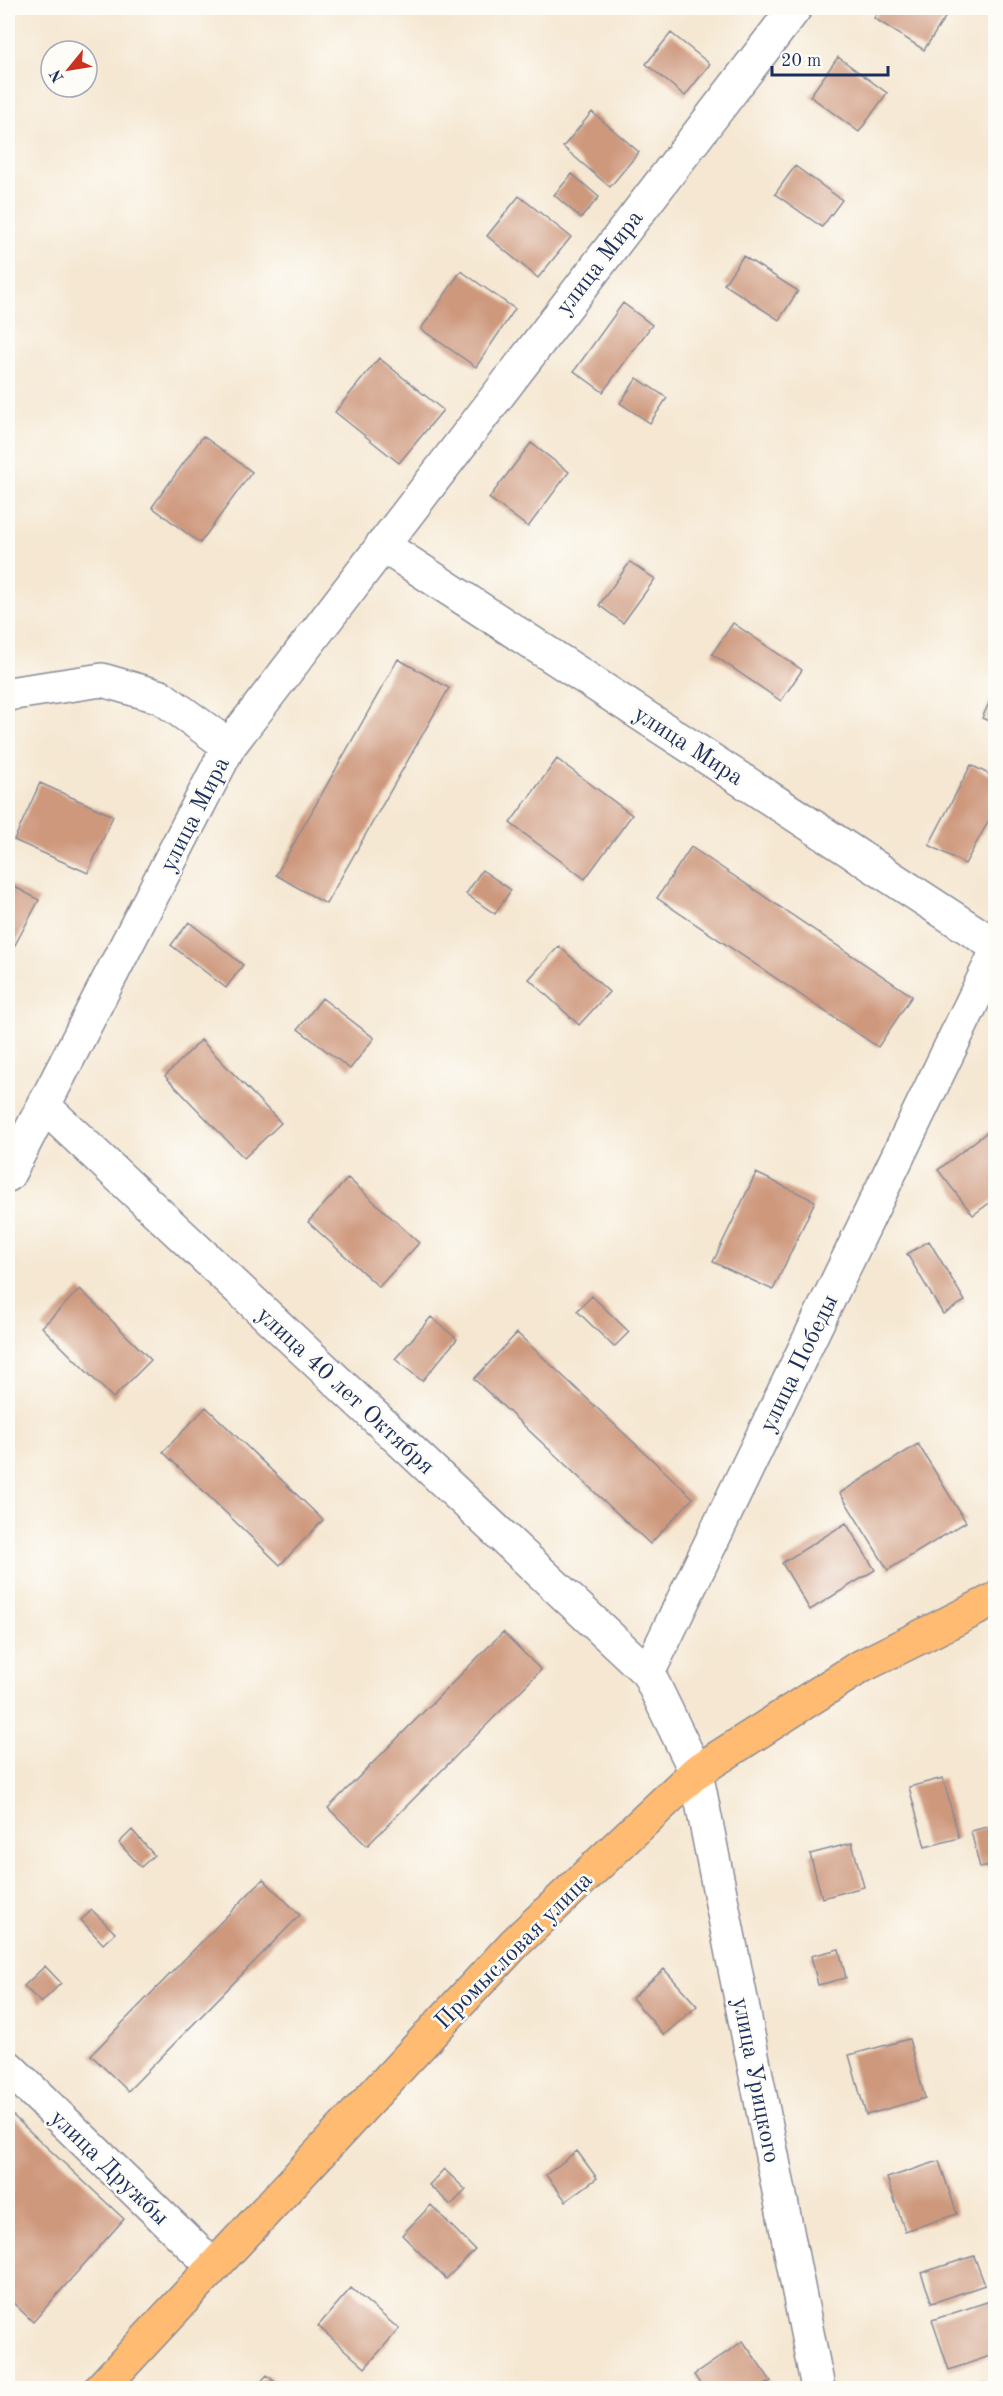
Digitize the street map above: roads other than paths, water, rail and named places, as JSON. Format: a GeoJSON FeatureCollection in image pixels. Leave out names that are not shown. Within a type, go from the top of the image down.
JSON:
{"type":"FeatureCollection","features":[{"type":"Feature","properties":{"kind":"main road","name":"Промысловая улица"},"geometry":{"type":"LineString","coordinates":[[101,2388],[514,1943],[696,1772],[858,1668],[996,1599]]}},
{"type":"Feature","properties":{"kind":"street","name":"улица Мира"},"geometry":{"type":"LineString","coordinates":[[8,1175],[229,746],[795,8]]}},
{"type":"Feature","properties":{"kind":"street","name":"улица Мира"},"geometry":{"type":"LineString","coordinates":[[382,545],[996,946]]}},
{"type":"Feature","properties":{"kind":"street"},"geometry":{"type":"LineString","coordinates":[[8,694],[102,680],[161,697],[229,746]]}},
{"type":"Feature","properties":{"kind":"street","name":"улица Победы"},"geometry":{"type":"LineString","coordinates":[[648,1674],[996,953]]}},
{"type":"Feature","properties":{"kind":"street","name":"улица 40 лет Октября"},"geometry":{"type":"LineString","coordinates":[[45,1107],[648,1674]]}},
{"type":"Feature","properties":{"kind":"street"},"geometry":{"type":"LineString","coordinates":[[648,1674],[696,1772]]}},
{"type":"Feature","properties":{"kind":"street","name":"улица Урицкого"},"geometry":{"type":"LineString","coordinates":[[696,1772],[818,2388]]}},
{"type":"Feature","properties":{"kind":"street","name":"улица Дружбы"},"geometry":{"type":"LineString","coordinates":[[8,2067],[213,2266]]}}]}
